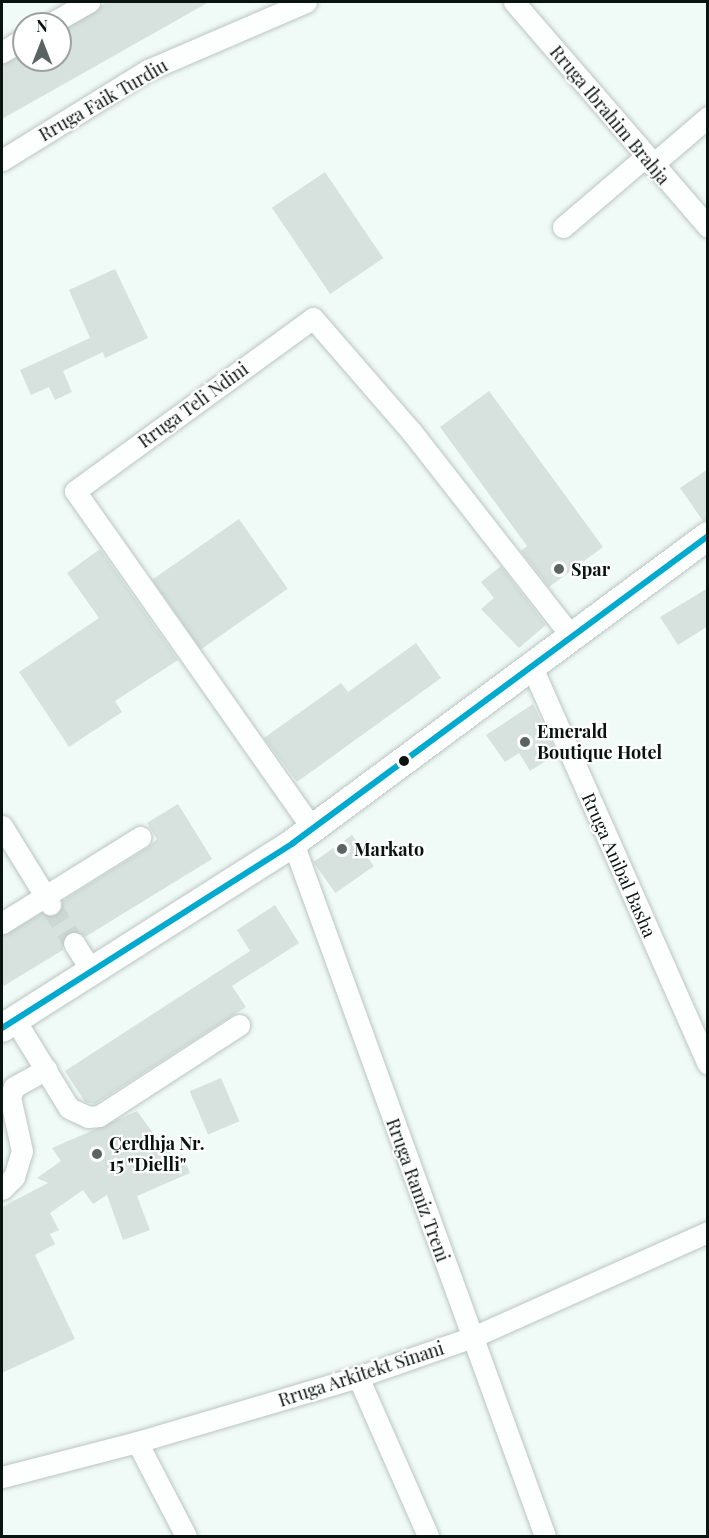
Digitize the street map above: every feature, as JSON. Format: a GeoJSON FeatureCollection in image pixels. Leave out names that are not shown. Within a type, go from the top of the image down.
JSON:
{"type":"FeatureCollection","features":[{"type":"Feature","properties":{"kind":"main road"},"geometry":{"type":"LineString","coordinates":[[8,1024],[302,836],[708,536]]}},
{"type":"Feature","properties":{"kind":"street"},"geometry":{"type":"LineString","coordinates":[[71,12],[89,2]]}},
{"type":"Feature","properties":{"kind":"street","name":"Rruga Faik Turdiu"},"geometry":{"type":"LineString","coordinates":[[2,160],[148,70],[306,2]]}},
{"type":"Feature","properties":{"kind":"street","name":"Rruga Ibrahim Brahja"},"geometry":{"type":"LineString","coordinates":[[514,2],[648,161],[708,227]]}},
{"type":"Feature","properties":{"kind":"street"},"geometry":{"type":"LineString","coordinates":[[563,226],[708,117]]}},
{"type":"Feature","properties":{"kind":"street","name":"Rruga Teli Ndini"},"geometry":{"type":"LineString","coordinates":[[302,836],[75,491],[313,318],[411,431],[571,636]]}},
{"type":"Feature","properties":{"kind":"street","name":"Rruga Anibal Basha"},"geometry":{"type":"LineString","coordinates":[[531,665],[708,1064]]}},
{"type":"Feature","properties":{"kind":"street"},"geometry":{"type":"LineString","coordinates":[[2,826],[47,900]]}},
{"type":"Feature","properties":{"kind":"street","name":"Rruga Ramiz Treni"},"geometry":{"type":"LineString","coordinates":[[302,836],[473,1337],[545,1536]]}},
{"type":"Feature","properties":{"kind":"street"},"geometry":{"type":"LineString","coordinates":[[2,923],[47,900],[140,837]]}},
{"type":"Feature","properties":{"kind":"street"},"geometry":{"type":"LineString","coordinates":[[74,944],[92,972]]}},
{"type":"Feature","properties":{"kind":"street"},"geometry":{"type":"LineString","coordinates":[[8,1024],[46,1069],[69,1108],[77,1114],[99,1116],[239,1025]]}},
{"type":"Feature","properties":{"kind":"street"},"geometry":{"type":"LineString","coordinates":[[2,1189],[14,1177],[22,1151],[10,1097],[14,1087],[46,1069]]}},
{"type":"Feature","properties":{"kind":"street","name":"Rruga Arkitekt Sinani"},"geometry":{"type":"LineString","coordinates":[[2,1477],[137,1442],[358,1377],[473,1337],[708,1232]]}},
{"type":"Feature","properties":{"kind":"street"},"geometry":{"type":"LineString","coordinates":[[358,1377],[428,1536]]}},
{"type":"Feature","properties":{"kind":"street"},"geometry":{"type":"LineString","coordinates":[[137,1442],[186,1536]]}},
{"type":"Feature","properties":{"kind":"building"},"geometry":{"type":"Polygon","coordinates":[[[107,2],[209,2],[2,119],[2,65],[12,60],[12,72],[72,72],[72,25],[107,2]]]}},
{"type":"Feature","properties":{"kind":"building"},"geometry":{"type":"Polygon","coordinates":[[[325,172],[383,258],[330,294],[272,208],[325,172]]]}},
{"type":"Feature","properties":{"kind":"building"},"geometry":{"type":"Polygon","coordinates":[[[115,269],[148,338],[105,358],[103,352],[63,371],[72,392],[55,400],[49,387],[31,395],[20,370],[90,338],[69,290],[115,269]]]}},
{"type":"Feature","properties":{"kind":"building"},"geometry":{"type":"Polygon","coordinates":[[[489,391],[603,547],[549,587],[521,551],[527,546],[440,427],[489,391]]]}},
{"type":"Feature","properties":{"kind":"building"},"geometry":{"type":"Polygon","coordinates":[[[708,469],[708,520],[703,521],[680,488],[708,469]]]}},
{"type":"Feature","properties":{"kind":"building"},"geometry":{"type":"Polygon","coordinates":[[[239,519],[288,589],[201,649],[152,580],[239,519]]]}},
{"type":"Feature","properties":{"kind":"building"},"geometry":{"type":"Polygon","coordinates":[[[100,549],[178,660],[115,701],[122,712],[69,747],[19,672],[99,618],[67,573],[100,549]]]}},
{"type":"Feature","properties":{"kind":"building"},"geometry":{"type":"Polygon","coordinates":[[[501,566],[546,625],[519,648],[481,609],[494,598],[481,582],[501,566]]]}},
{"type":"Feature","properties":{"kind":"building"},"geometry":{"type":"Polygon","coordinates":[[[708,588],[708,626],[678,645],[660,617],[708,588]]]}},
{"type":"Feature","properties":{"kind":"building"},"geometry":{"type":"Polygon","coordinates":[[[416,643],[441,678],[297,782],[264,738],[341,683],[348,692],[416,643]]]}},
{"type":"Feature","properties":{"kind":"building","name":"Emerald Boutique Hotel"},"geometry":{"type":"Polygon","coordinates":[[[533,704],[557,754],[530,771],[519,753],[505,762],[486,735],[533,704]]]}},
{"type":"Feature","properties":{"kind":"building"},"geometry":{"type":"Polygon","coordinates":[[[178,804],[212,859],[85,937],[79,932],[68,932],[63,938],[63,950],[2,987],[2,936],[42,913],[56,915],[62,901],[147,848],[157,839],[147,823],[178,804]]]}},
{"type":"Feature","properties":{"kind":"building"},"geometry":{"type":"Polygon","coordinates":[[[352,835],[374,866],[335,893],[313,862],[352,835]]]}},
{"type":"Feature","properties":{"kind":"building"},"geometry":{"type":"Polygon","coordinates":[[[275,905],[299,943],[232,986],[246,1007],[95,1104],[85,1102],[65,1071],[250,951],[237,930],[275,905]]]}},
{"type":"Feature","properties":{"kind":"building"},"geometry":{"type":"Polygon","coordinates":[[[221,1078],[239,1121],[208,1135],[190,1091],[221,1078]]]}},
{"type":"Feature","properties":{"kind":"building"},"geometry":{"type":"Polygon","coordinates":[[[137,1111],[163,1147],[167,1146],[173,1159],[182,1154],[190,1173],[137,1196],[150,1230],[123,1240],[107,1195],[93,1204],[83,1190],[50,1213],[59,1230],[50,1234],[55,1244],[35,1255],[75,1339],[2,1373],[2,1207],[48,1183],[37,1178],[61,1161],[52,1148],[137,1111]]]}},
{"type":"Feature","properties":{"kind":"tunnel"},"geometry":{"type":"LineString","coordinates":[[50,904],[74,943]]}},
{"type":"Feature","properties":{"kind":"transit line"},"geometry":{"type":"LineString","coordinates":[[2,1028],[293,843],[708,536]]}},
{"type":"Feature","properties":{"kind":"place","name":"Spar"},"geometry":{"type":"Point","coordinates":[559,569]}},
{"type":"Feature","properties":{"kind":"place","name":"Emerald Boutique Hotel"},"geometry":{"type":"Point","coordinates":[525,742]}},
{"type":"Feature","properties":{"kind":"place","name":"Markato"},"geometry":{"type":"Point","coordinates":[342,849]}},
{"type":"Feature","properties":{"kind":"place","name":"Çerdhja Nr. 15 \"Dielli\""},"geometry":{"type":"Point","coordinates":[97,1154]}}]}
